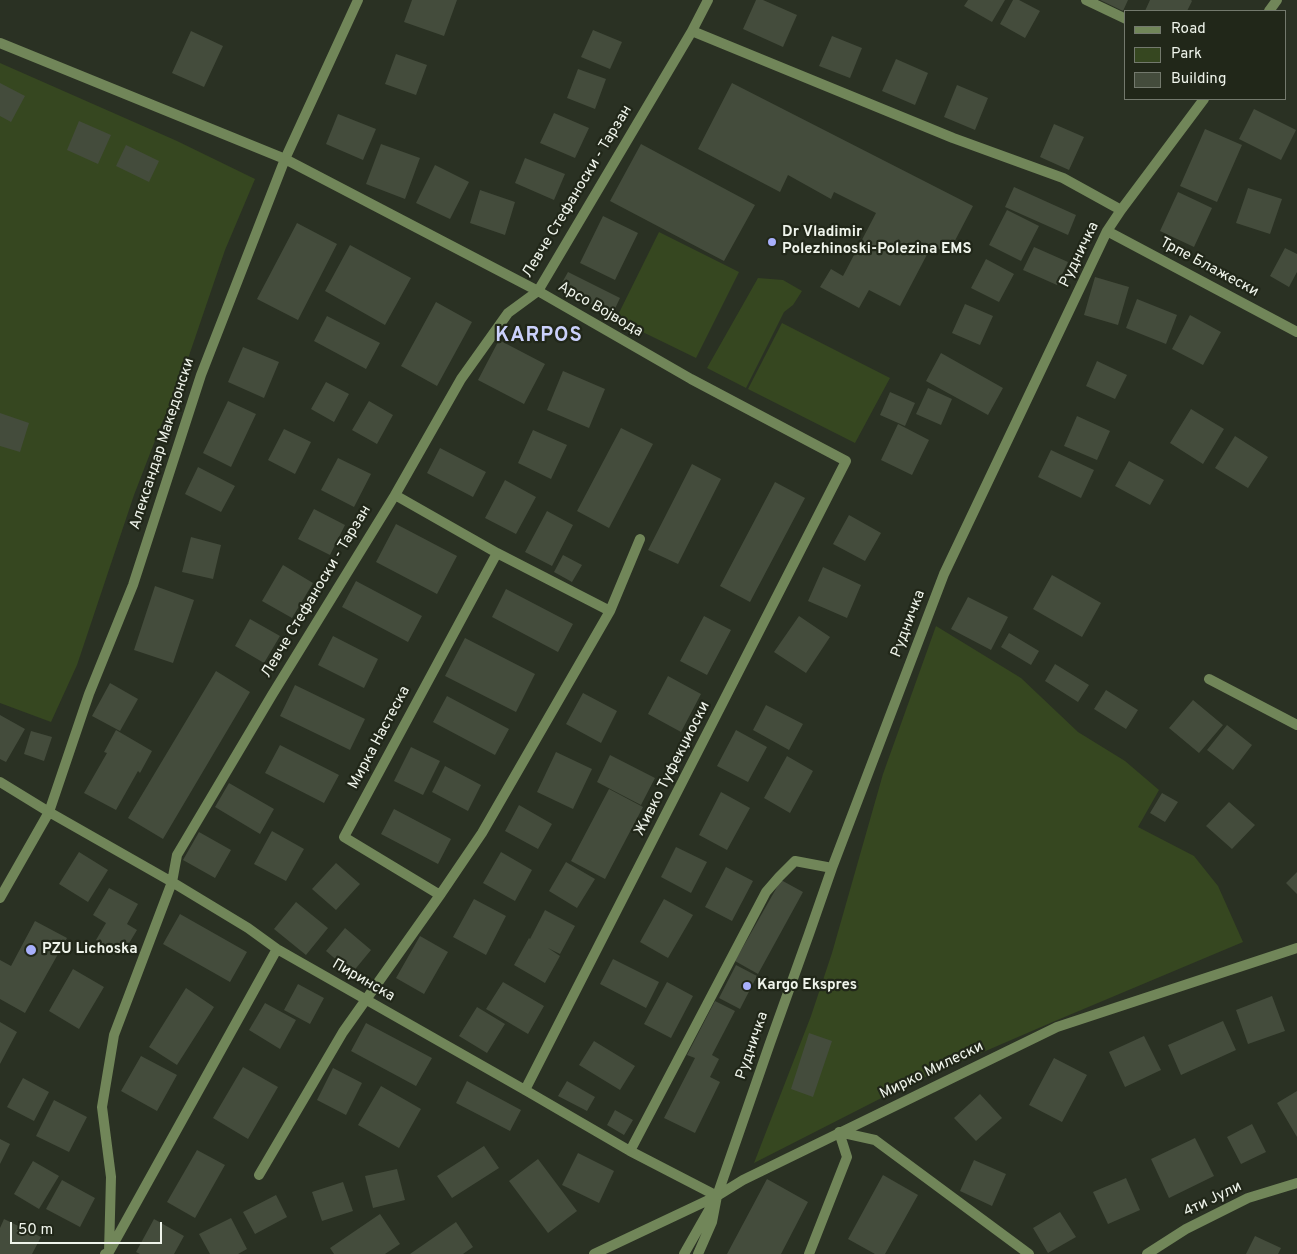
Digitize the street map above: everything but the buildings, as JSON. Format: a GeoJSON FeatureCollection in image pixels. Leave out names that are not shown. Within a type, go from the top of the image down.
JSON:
{"type":"FeatureCollection","features":[{"type":"Feature","properties":{"kind":"street","name":"Александар Македонски"},"geometry":{"type":"LineString","coordinates":[[0,898],[49,812],[89,694],[132,586],[201,375],[285,159],[358,0]]}},
{"type":"Feature","properties":{"kind":"street","name":"Левче Стефаноски - Тарзан"},"geometry":{"type":"LineString","coordinates":[[107,1253],[111,1177],[102,1107],[114,1035],[172,882],[177,856],[287,670],[395,495],[460,379],[508,313],[538,291],[692,31],[708,0]]}},
{"type":"Feature","properties":{"kind":"street"},"geometry":{"type":"LineString","coordinates":[[1086,0],[1124,17]]}},
{"type":"Feature","properties":{"kind":"street"},"geometry":{"type":"LineString","coordinates":[[692,31],[953,138],[1063,178],[1121,210]]}},
{"type":"Feature","properties":{"kind":"street","name":"Арсо Војвода"},"geometry":{"type":"LineString","coordinates":[[0,43],[285,159],[538,291],[691,379],[846,461]]}},
{"type":"Feature","properties":{"kind":"street","name":"Рудничка"},"geometry":{"type":"LineString","coordinates":[[717,1196],[832,868],[944,574],[1107,231],[1203,100]]}},
{"type":"Feature","properties":{"kind":"street","name":"Трпе Блажески"},"geometry":{"type":"LineString","coordinates":[[1107,231],[1297,332]]}},
{"type":"Feature","properties":{"kind":"street","name":"Живко Туфекџиоски"},"geometry":{"type":"LineString","coordinates":[[526,1090],[846,461]]}},
{"type":"Feature","properties":{"kind":"street"},"geometry":{"type":"LineString","coordinates":[[395,495],[497,553],[610,611]]}},
{"type":"Feature","properties":{"kind":"street"},"geometry":{"type":"LineString","coordinates":[[259,1175],[343,1032],[482,833],[610,611],[640,539]]}},
{"type":"Feature","properties":{"kind":"street","name":"Мирка Настеска"},"geometry":{"type":"LineString","coordinates":[[440,895],[344,837],[497,553]]}},
{"type":"Feature","properties":{"kind":"street"},"geometry":{"type":"LineString","coordinates":[[1209,679],[1297,725]]}},
{"type":"Feature","properties":{"kind":"street","name":"Пиринска"},"geometry":{"type":"LineString","coordinates":[[0,782],[172,882],[248,928],[277,949],[365,1000],[526,1090],[630,1151],[717,1196]]}},
{"type":"Feature","properties":{"kind":"street"},"geometry":{"type":"LineString","coordinates":[[630,1151],[766,892],[795,861],[832,868]]}},
{"type":"Feature","properties":{"kind":"street","name":"Мирко Милески"},"geometry":{"type":"LineString","coordinates":[[594,1254],[717,1196],[743,1180],[1057,1027],[1297,948]]}},
{"type":"Feature","properties":{"kind":"street"},"geometry":{"type":"LineString","coordinates":[[107,1253],[277,949]]}},
{"type":"Feature","properties":{"kind":"street"},"geometry":{"type":"LineString","coordinates":[[809,1254],[847,1157],[840,1132],[875,1140],[1029,1254]]}},
{"type":"Feature","properties":{"kind":"street","name":"4ти Јули"},"geometry":{"type":"LineString","coordinates":[[1147,1254],[1186,1229],[1248,1198],[1297,1183]]}},
{"type":"Feature","properties":{"kind":"street"},"geometry":{"type":"LineString","coordinates":[[684,1254],[717,1196]]}},
{"type":"Feature","properties":{"kind":"street"},"geometry":{"type":"LineString","coordinates":[[698,1254],[712,1222],[717,1196]]}},
{"type":"Feature","properties":{"kind":"green space"},"geometry":{"type":"Polygon","coordinates":[[[0,63],[177,141],[255,179],[225,250],[179,385],[161,425],[134,495],[77,665],[51,722],[0,703],[0,63]]]}},
{"type":"Feature","properties":{"kind":"green space"},"geometry":{"type":"Polygon","coordinates":[[[659,232],[739,272],[696,358],[616,319],[659,232]]]}},
{"type":"Feature","properties":{"kind":"green space"},"geometry":{"type":"Polygon","coordinates":[[[758,278],[783,280],[802,291],[793,305],[784,312],[746,388],[707,368],[758,278]]]}},
{"type":"Feature","properties":{"kind":"green space"},"geometry":{"type":"Polygon","coordinates":[[[782,323],[890,378],[855,443],[748,389],[782,323]]]}},
{"type":"Feature","properties":{"kind":"green space"},"geometry":{"type":"Polygon","coordinates":[[[936,626],[1021,678],[1078,732],[1125,761],[1159,790],[1138,827],[1194,856],[1218,886],[1243,942],[907,1085],[754,1163],[811,1016],[832,953],[883,774],[936,626]]]}},
{"type":"Feature","properties":{"kind":"place","name":"Dr Vladimir Polezhinoski-Polezina EMS"},"geometry":{"type":"Point","coordinates":[772,242]}},
{"type":"Feature","properties":{"kind":"place","name":"PZU Lichoska"},"geometry":{"type":"Point","coordinates":[31,950]}},
{"type":"Feature","properties":{"kind":"place","name":"Kargo Ekspres"},"geometry":{"type":"Point","coordinates":[747,986]}},
{"type":"Feature","properties":{"kind":"district","name":"KARPOS"},"geometry":{"type":"Point","coordinates":[539,337]}}]}
